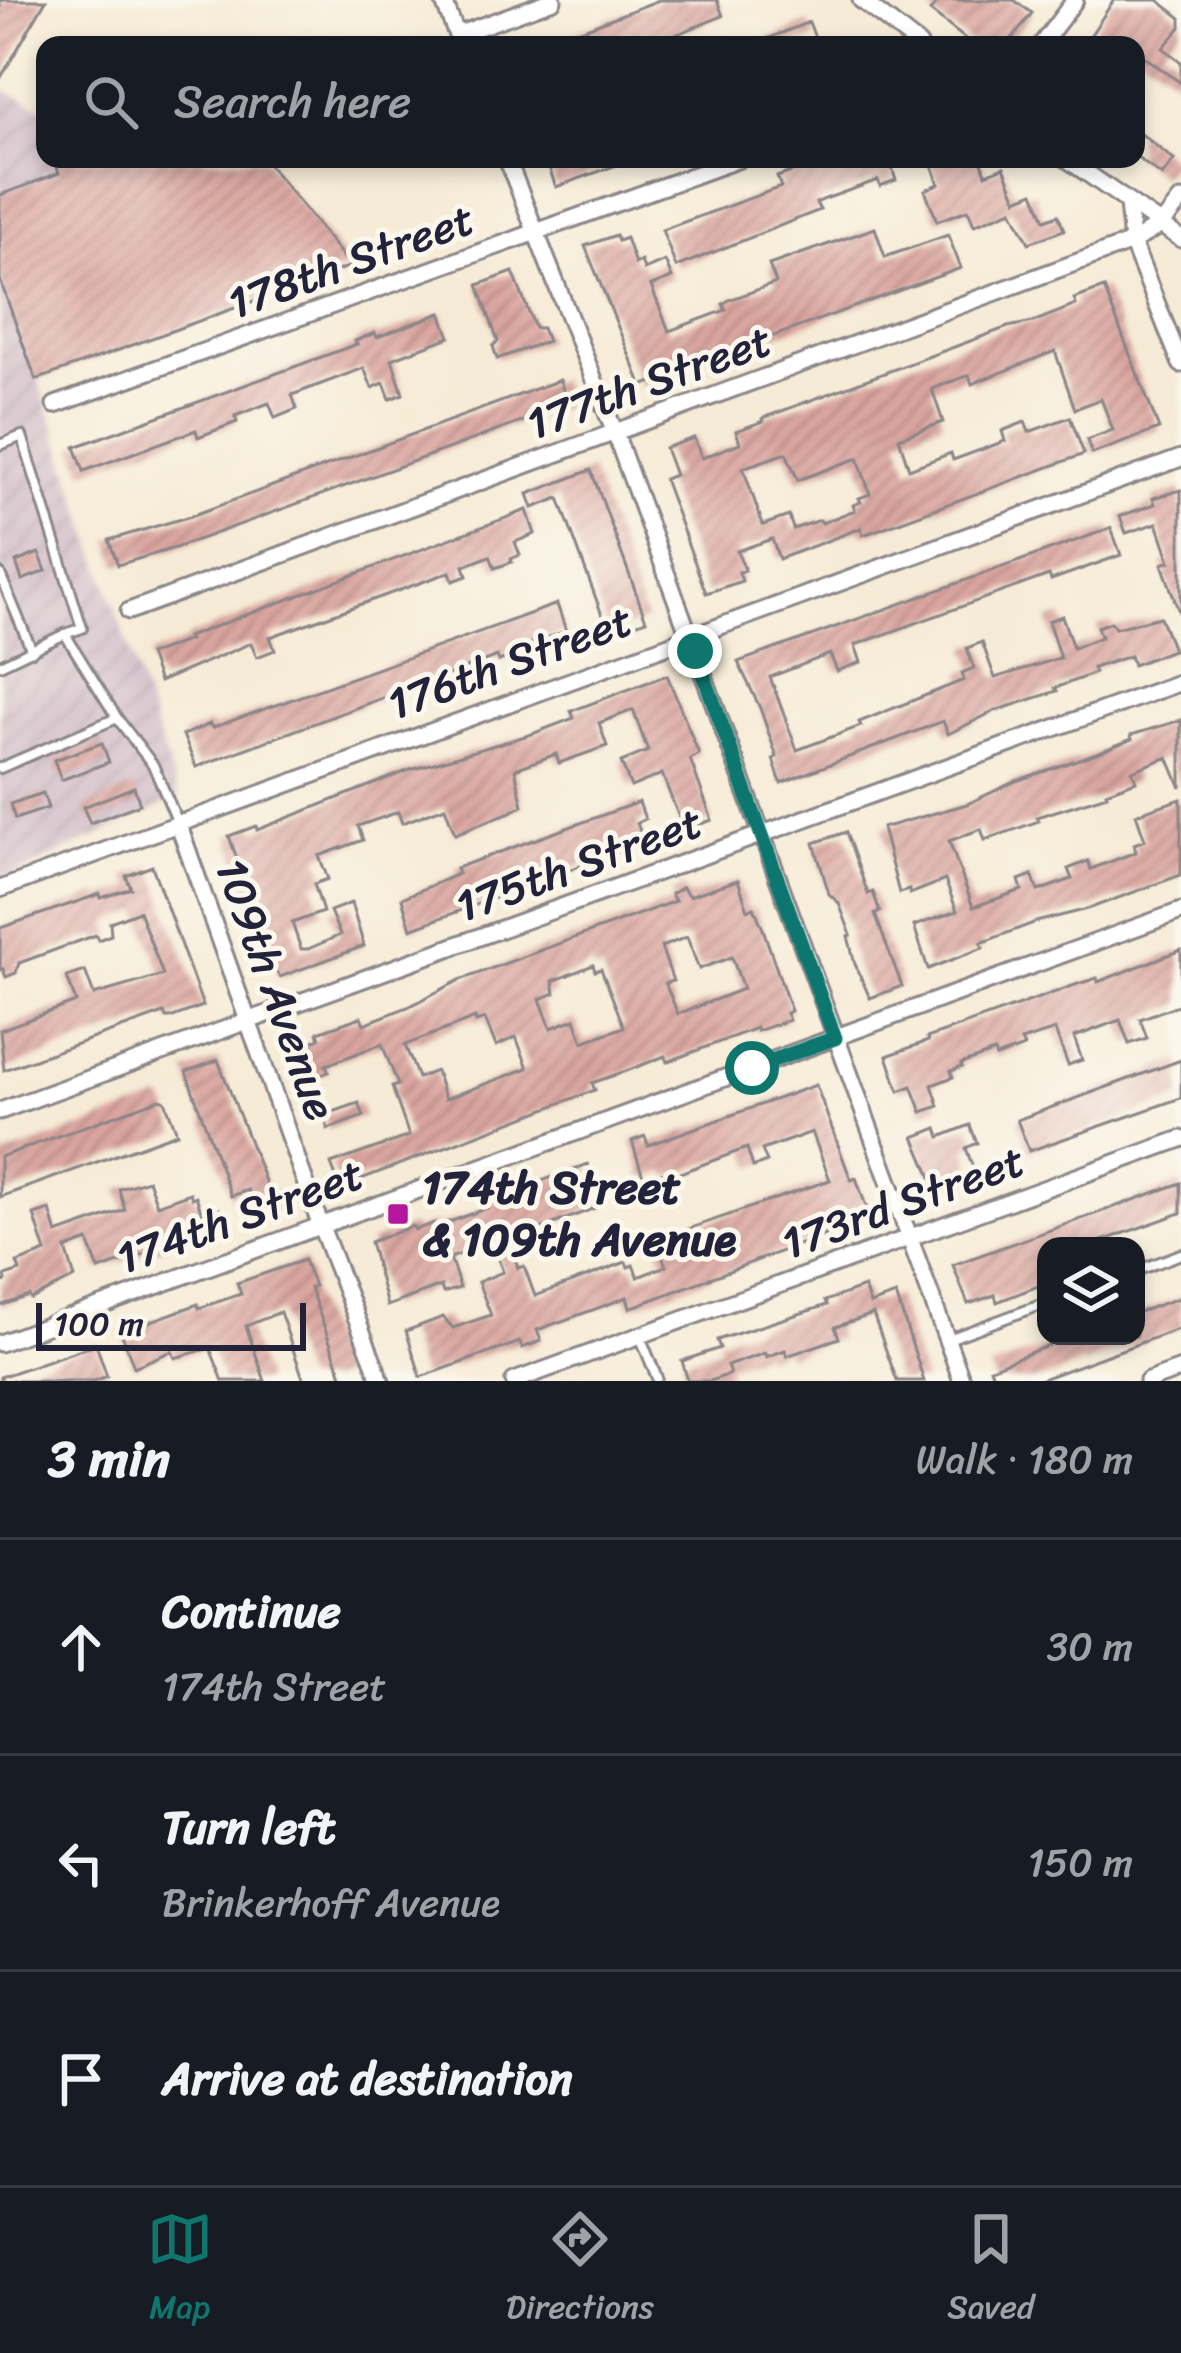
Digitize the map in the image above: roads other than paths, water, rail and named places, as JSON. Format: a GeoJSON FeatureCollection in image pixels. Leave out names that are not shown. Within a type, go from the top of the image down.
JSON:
{"type":"FeatureCollection","features":[{"type":"Feature","properties":{"kind":"street"},"geometry":{"type":"LineString","coordinates":[[442,0],[457,36]]}},
{"type":"Feature","properties":{"kind":"street"},"geometry":{"type":"LineString","coordinates":[[468,36],[553,0]]}},
{"type":"Feature","properties":{"kind":"street"},"geometry":{"type":"LineString","coordinates":[[861,0],[908,36]]}},
{"type":"Feature","properties":{"kind":"street"},"geometry":{"type":"LineString","coordinates":[[1048,36],[1075,0]]}},
{"type":"Feature","properties":{"kind":"street"},"geometry":{"type":"LineString","coordinates":[[512,168],[690,634],[962,1381]]}},
{"type":"Feature","properties":{"kind":"street","name":"178th Street"},"geometry":{"type":"LineString","coordinates":[[55,405],[714,168]]}},
{"type":"Feature","properties":{"kind":"street"},"geometry":{"type":"LineString","coordinates":[[1079,168],[1181,238]]}},
{"type":"Feature","properties":{"kind":"street","name":"177th Street"},"geometry":{"type":"LineString","coordinates":[[128,611],[1132,242],[1162,224],[1181,200]]}},
{"type":"Feature","properties":{"kind":"street"},"geometry":{"type":"LineString","coordinates":[[1128,204],[1132,242],[1181,364]]}},
{"type":"Feature","properties":{"kind":"street","name":"176th Street"},"geometry":{"type":"LineString","coordinates":[[0,889],[1181,458]]}},
{"type":"Feature","properties":{"kind":"street","name":"175th Street"},"geometry":{"type":"LineString","coordinates":[[0,1111],[1181,682]]}},
{"type":"Feature","properties":{"kind":"street","name":"109th Avenue"},"geometry":{"type":"LineString","coordinates":[[178,823],[320,1224],[381,1381]]}},
{"type":"Feature","properties":{"kind":"street","name":"174th Street"},"geometry":{"type":"LineString","coordinates":[[0,1343],[1181,911]]}},
{"type":"Feature","properties":{"kind":"street","name":"173rd Street"},"geometry":{"type":"LineString","coordinates":[[514,1381],[1181,1139]]}},
{"type":"Feature","properties":{"kind":"street"},"geometry":{"type":"LineString","coordinates":[[1148,1381],[1181,1369]]}},
{"type":"Feature","properties":{"kind":"lane"},"geometry":{"type":"LineString","coordinates":[[0,445],[22,436],[82,628],[0,665]]}},
{"type":"Feature","properties":{"kind":"lane"},"geometry":{"type":"LineString","coordinates":[[0,574],[32,651]]}},
{"type":"Feature","properties":{"kind":"lane"},"geometry":{"type":"LineString","coordinates":[[65,634],[117,718],[153,765],[178,823]]}},
{"type":"Feature","properties":{"kind":"lane"},"geometry":{"type":"LineString","coordinates":[[0,768],[117,718]]}},
{"type":"Feature","properties":{"kind":"lane"},"geometry":{"type":"LineString","coordinates":[[1145,1268],[1181,1254]]}},
{"type":"Feature","properties":{"kind":"lane"},"geometry":{"type":"LineString","coordinates":[[946,1340],[1037,1307]]}},
{"type":"Feature","properties":{"kind":"lane"},"geometry":{"type":"LineString","coordinates":[[640,1336],[657,1378]]}},
{"type":"Feature","properties":{"kind":"place","name":"174th Street & 109th Avenue"},"geometry":{"type":"Point","coordinates":[398,1214]}}]}
